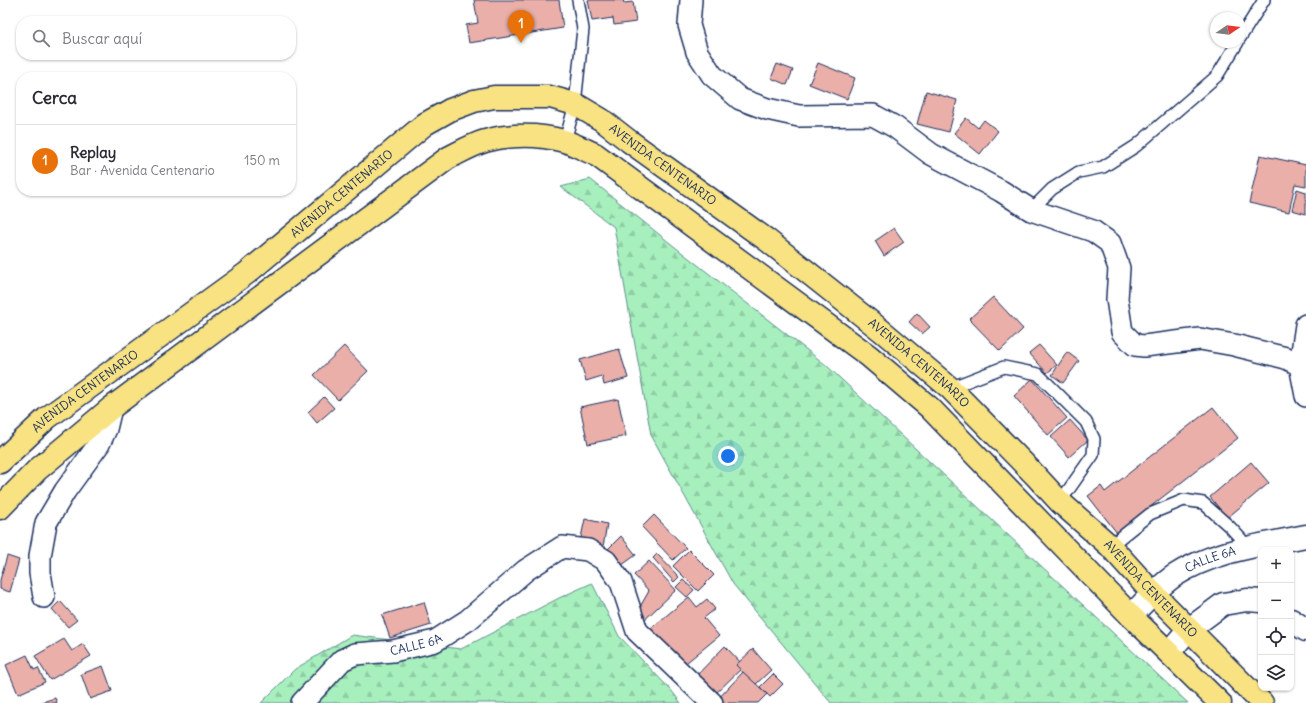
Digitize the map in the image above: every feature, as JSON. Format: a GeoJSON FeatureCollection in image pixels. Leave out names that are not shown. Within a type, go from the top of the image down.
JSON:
{"type":"FeatureCollection","features":[{"type":"Feature","properties":{"kind":"main road","name":"AVENIDA CENTENARIO"},"geometry":{"type":"LineString","coordinates":[[0,462],[47,418],[247,272],[425,124],[450,110],[474,101],[494,97],[550,97],[575,104],[602,120],[767,240],[882,331],[950,388],[1060,502],[1110,546],[1188,630],[1262,703]]}},
{"type":"Feature","properties":{"kind":"main road","name":"AVENIDA CENTENARIO"},"geometry":{"type":"LineString","coordinates":[[0,508],[37,470],[112,408],[448,158],[484,141],[510,136],[533,136],[565,141],[595,154],[869,356],[930,408],[1131,616],[1220,703]]}},
{"type":"Feature","properties":{"kind":"main road"},"geometry":{"type":"LineString","coordinates":[[1014,494],[1035,475]]}},
{"type":"Feature","properties":{"kind":"street"},"geometry":{"type":"LineString","coordinates":[[691,0],[690,25],[697,52],[712,75],[740,99],[767,109],[799,116],[873,116],[895,127],[931,154],[1002,191],[1031,210],[1093,232],[1110,243],[1119,268],[1117,299],[1122,332],[1135,345],[1144,346],[1200,339],[1286,358],[1300,365]]}},
{"type":"Feature","properties":{"kind":"street"},"geometry":{"type":"LineString","coordinates":[[1306,325],[1300,365],[1306,396]]}},
{"type":"Feature","properties":{"kind":"street"},"geometry":{"type":"LineString","coordinates":[[44,597],[40,573],[40,556],[46,523],[65,491],[98,444],[106,429],[112,408]]}},
{"type":"Feature","properties":{"kind":"street","name":"CALLE 6A"},"geometry":{"type":"LineString","coordinates":[[1131,616],[1153,593],[1174,576],[1205,560],[1306,536]]}},
{"type":"Feature","properties":{"kind":"street","name":"CALLE 6A"},"geometry":{"type":"LineString","coordinates":[[302,703],[342,660],[355,654],[393,651],[435,641],[468,620],[526,570],[562,547],[588,550],[606,561],[621,582],[637,630],[712,703]]}},
{"type":"Feature","properties":{"kind":"street"},"geometry":{"type":"LineString","coordinates":[[1169,652],[1188,630],[1223,604],[1247,600],[1258,601]]}},
{"type":"Feature","properties":{"kind":"street"},"geometry":{"type":"LineString","coordinates":[[1294,622],[1306,630]]}},
{"type":"Feature","properties":{"kind":"lane"},"geometry":{"type":"LineString","coordinates":[[565,141],[575,104],[583,29],[578,0]]}},
{"type":"Feature","properties":{"kind":"lane"},"geometry":{"type":"LineString","coordinates":[[1246,28],[1264,0]]}},
{"type":"Feature","properties":{"kind":"lane"},"geometry":{"type":"LineString","coordinates":[[1031,210],[1052,189],[1079,172],[1103,167],[1136,146],[1217,76],[1234,48]]}},
{"type":"Feature","properties":{"kind":"lane"},"geometry":{"type":"LineString","coordinates":[[950,388],[1004,367],[1038,374],[1086,422],[1094,440],[1093,455],[1060,502]]}},
{"type":"Feature","properties":{"kind":"lane"},"geometry":{"type":"LineString","coordinates":[[1110,546],[1150,514],[1184,500],[1203,503],[1241,539],[1242,550]]}},
{"type":"Feature","properties":{"kind":"green space"},"geometry":{"type":"Polygon","coordinates":[[[590,179],[826,365],[1188,703],[831,703],[733,584],[651,435],[614,227],[561,187],[590,179]]]}},
{"type":"Feature","properties":{"kind":"green space"},"geometry":{"type":"Polygon","coordinates":[[[592,583],[619,636],[671,690],[681,703],[261,703],[295,669],[352,635],[461,649],[559,598],[592,583]]]}},
{"type":"Feature","properties":{"kind":"building"},"geometry":{"type":"Polygon","coordinates":[[[474,0],[559,0],[563,28],[469,43],[466,25],[478,23],[474,0]]]}},
{"type":"Feature","properties":{"kind":"building"},"geometry":{"type":"Polygon","coordinates":[[[588,0],[623,0],[624,3],[633,2],[636,22],[614,25],[613,18],[592,21],[588,0]]]}},
{"type":"Feature","properties":{"kind":"building"},"geometry":{"type":"Polygon","coordinates":[[[818,63],[855,78],[847,99],[809,84],[818,63]]]}},
{"type":"Feature","properties":{"kind":"building"},"geometry":{"type":"Polygon","coordinates":[[[777,64],[793,70],[787,85],[771,78],[777,64]]]}},
{"type":"Feature","properties":{"kind":"building"},"geometry":{"type":"Polygon","coordinates":[[[926,91],[957,100],[949,132],[917,124],[926,91]]]}},
{"type":"Feature","properties":{"kind":"building"},"geometry":{"type":"Polygon","coordinates":[[[966,118],[978,128],[984,120],[998,131],[980,154],[954,133],[966,118]]]}},
{"type":"Feature","properties":{"kind":"building"},"geometry":{"type":"Polygon","coordinates":[[[1260,155],[1306,165],[1306,186],[1295,184],[1289,212],[1249,203],[1260,155]]]}},
{"type":"Feature","properties":{"kind":"building"},"geometry":{"type":"Polygon","coordinates":[[[1297,189],[1306,192],[1306,214],[1292,210],[1297,189]]]}},
{"type":"Feature","properties":{"kind":"building"},"geometry":{"type":"Polygon","coordinates":[[[894,228],[904,242],[884,256],[875,241],[894,228]]]}},
{"type":"Feature","properties":{"kind":"building"},"geometry":{"type":"Polygon","coordinates":[[[993,297],[1023,329],[1000,351],[969,319],[993,297]]]}},
{"type":"Feature","properties":{"kind":"building"},"geometry":{"type":"Polygon","coordinates":[[[917,313],[930,327],[922,334],[909,322],[917,313]]]}},
{"type":"Feature","properties":{"kind":"building"},"geometry":{"type":"Polygon","coordinates":[[[1039,345],[1057,365],[1047,373],[1029,353],[1039,345]]]}},
{"type":"Feature","properties":{"kind":"building"},"geometry":{"type":"Polygon","coordinates":[[[344,346],[368,371],[338,400],[314,375],[344,346]]]}},
{"type":"Feature","properties":{"kind":"building"},"geometry":{"type":"Polygon","coordinates":[[[619,349],[628,378],[604,385],[602,376],[586,381],[580,360],[619,349]]]}},
{"type":"Feature","properties":{"kind":"building"},"geometry":{"type":"Polygon","coordinates":[[[1067,352],[1079,361],[1063,383],[1052,375],[1067,352]]]}},
{"type":"Feature","properties":{"kind":"building"},"geometry":{"type":"Polygon","coordinates":[[[1032,379],[1067,418],[1048,435],[1014,396],[1032,379]]]}},
{"type":"Feature","properties":{"kind":"building"},"geometry":{"type":"Polygon","coordinates":[[[324,397],[334,408],[317,423],[308,412],[324,397]]]}},
{"type":"Feature","properties":{"kind":"building"},"geometry":{"type":"Polygon","coordinates":[[[618,399],[626,436],[588,444],[580,407],[618,399]]]}},
{"type":"Feature","properties":{"kind":"building"},"geometry":{"type":"Polygon","coordinates":[[[1213,407],[1238,438],[1117,533],[1088,496],[1101,486],[1105,492],[1213,407]]]}},
{"type":"Feature","properties":{"kind":"building"},"geometry":{"type":"Polygon","coordinates":[[[1070,420],[1088,440],[1069,457],[1051,437],[1070,420]]]}},
{"type":"Feature","properties":{"kind":"building"},"geometry":{"type":"Polygon","coordinates":[[[1251,462],[1269,483],[1227,518],[1210,497],[1251,462]]]}},
{"type":"Feature","properties":{"kind":"building"},"geometry":{"type":"Polygon","coordinates":[[[654,515],[686,548],[673,560],[642,527],[654,515]]]}},
{"type":"Feature","properties":{"kind":"building"},"geometry":{"type":"Polygon","coordinates":[[[585,519],[607,524],[603,547],[580,542],[585,519]]]}},
{"type":"Feature","properties":{"kind":"building"},"geometry":{"type":"Polygon","coordinates":[[[621,536],[636,555],[618,568],[605,552],[621,536]]]}},
{"type":"Feature","properties":{"kind":"building"},"geometry":{"type":"Polygon","coordinates":[[[689,550],[714,575],[698,591],[673,566],[689,550]]]}},
{"type":"Feature","properties":{"kind":"building"},"geometry":{"type":"Polygon","coordinates":[[[657,554],[679,577],[674,582],[653,558],[657,554]]]}},
{"type":"Feature","properties":{"kind":"building"},"geometry":{"type":"Polygon","coordinates":[[[7,556],[19,560],[10,592],[0,589],[0,580],[7,556]]]}},
{"type":"Feature","properties":{"kind":"building"},"geometry":{"type":"Polygon","coordinates":[[[649,561],[676,590],[639,625],[637,612],[649,591],[634,575],[649,561]]]}},
{"type":"Feature","properties":{"kind":"building"},"geometry":{"type":"Polygon","coordinates":[[[683,580],[694,590],[687,597],[676,587],[683,580]]]}},
{"type":"Feature","properties":{"kind":"building"},"geometry":{"type":"Polygon","coordinates":[[[689,597],[697,607],[707,599],[715,609],[704,618],[719,636],[681,667],[650,629],[689,597]]]}},
{"type":"Feature","properties":{"kind":"building"},"geometry":{"type":"Polygon","coordinates":[[[60,601],[77,620],[68,627],[52,609],[60,601]]]}},
{"type":"Feature","properties":{"kind":"building"},"geometry":{"type":"Polygon","coordinates":[[[424,602],[431,625],[390,638],[382,615],[424,602]]]}},
{"type":"Feature","properties":{"kind":"building"},"geometry":{"type":"Polygon","coordinates":[[[64,639],[72,651],[83,644],[91,656],[50,680],[35,656],[64,639]]]}},
{"type":"Feature","properties":{"kind":"building"},"geometry":{"type":"Polygon","coordinates":[[[725,646],[744,666],[712,697],[694,678],[725,646]]]}},
{"type":"Feature","properties":{"kind":"building"},"geometry":{"type":"Polygon","coordinates":[[[753,649],[771,670],[755,685],[736,665],[753,649]]]}},
{"type":"Feature","properties":{"kind":"building"},"geometry":{"type":"Polygon","coordinates":[[[27,655],[34,670],[38,668],[45,682],[18,694],[6,665],[27,655]]]}},
{"type":"Feature","properties":{"kind":"building"},"geometry":{"type":"Polygon","coordinates":[[[103,666],[112,691],[90,699],[81,674],[103,666]]]}},
{"type":"Feature","properties":{"kind":"building"},"geometry":{"type":"Polygon","coordinates":[[[743,672],[767,694],[758,703],[720,703],[717,700],[743,672]]]}},
{"type":"Feature","properties":{"kind":"building"},"geometry":{"type":"Polygon","coordinates":[[[773,674],[783,684],[770,697],[760,687],[773,674]]]}},
{"type":"Feature","properties":{"kind":"building"},"geometry":{"type":"Polygon","coordinates":[[[55,698],[57,703],[39,703],[55,698]]]}},
{"type":"Feature","properties":{"kind":"place","name":"Replay"},"geometry":{"type":"Point","coordinates":[521,43]}}]}
